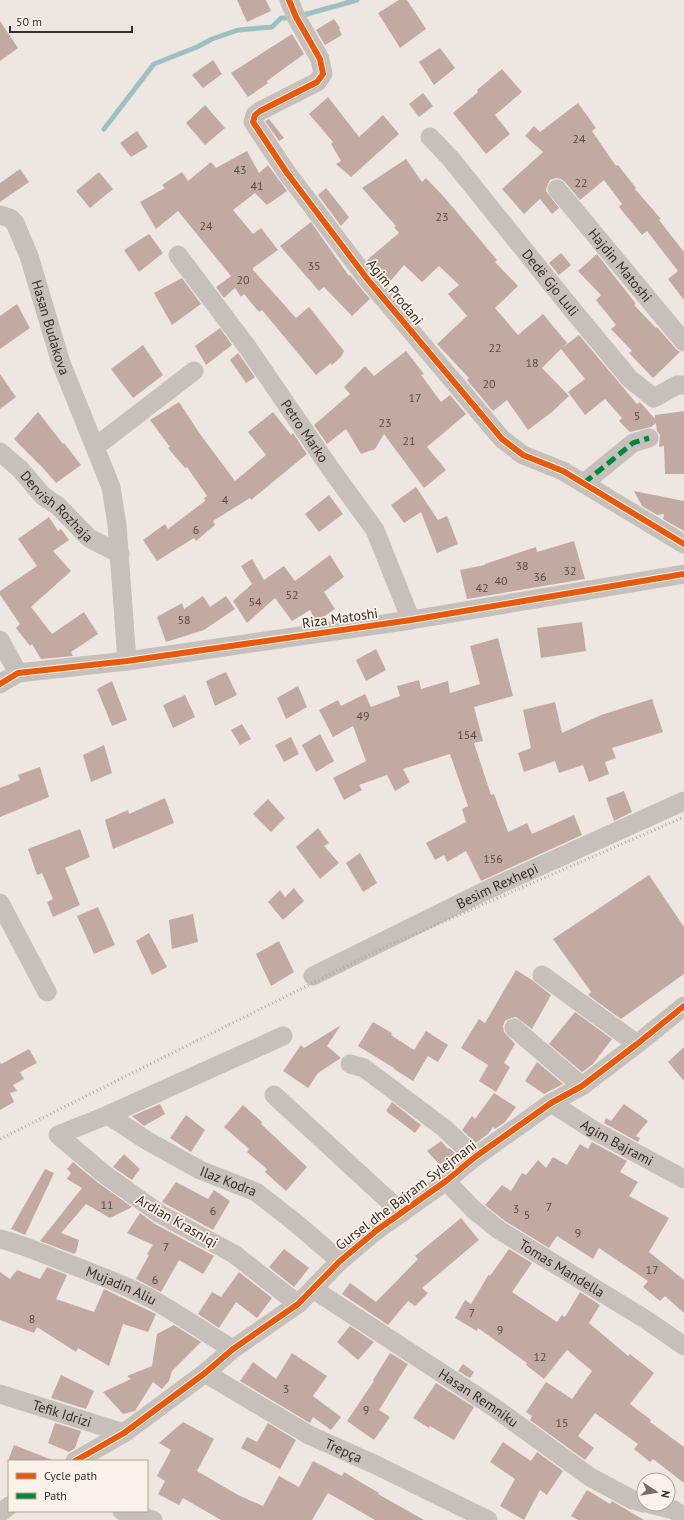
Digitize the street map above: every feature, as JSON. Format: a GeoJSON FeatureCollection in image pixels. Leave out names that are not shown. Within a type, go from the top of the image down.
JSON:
{"type":"FeatureCollection","features":[{"type":"Feature","properties":{"kind":"street","name":"Agim Prodani"},"geometry":{"type":"LineString","coordinates":[[289,0],[296,17],[320,59],[323,74],[317,82],[260,110],[255,115],[253,122],[287,173],[368,280],[502,439],[523,455],[563,470],[684,544]]}},
{"type":"Feature","properties":{"kind":"street","name":"Dedë Gjo Luli"},"geometry":{"type":"LineString","coordinates":[[430,138],[451,159],[630,379],[654,398],[677,385],[684,385]]}},
{"type":"Feature","properties":{"kind":"street","name":"Hajdin Matoshi"},"geometry":{"type":"LineString","coordinates":[[557,189],[684,342]]}},
{"type":"Feature","properties":{"kind":"street","name":"Hasan Budakova"},"geometry":{"type":"LineString","coordinates":[[0,214],[10,218],[15,223],[29,256],[61,363],[111,487],[120,554],[127,661]]}},
{"type":"Feature","properties":{"kind":"street","name":"Petro Marko"},"geometry":{"type":"LineString","coordinates":[[178,255],[248,348],[330,468],[375,530],[411,620]]}},
{"type":"Feature","properties":{"kind":"street"},"geometry":{"type":"LineString","coordinates":[[95,447],[194,371]]}},
{"type":"Feature","properties":{"kind":"street"},"geometry":{"type":"LineString","coordinates":[[584,483],[633,443],[649,438]]}},
{"type":"Feature","properties":{"kind":"street","name":"Dervish Rozhaja"},"geometry":{"type":"LineString","coordinates":[[0,452],[20,469],[44,496],[58,506],[88,538],[120,554]]}},
{"type":"Feature","properties":{"kind":"street","name":"Riza Matoshi"},"geometry":{"type":"LineString","coordinates":[[0,684],[18,673],[127,661],[411,620],[684,574]]}},
{"type":"Feature","properties":{"kind":"street"},"geometry":{"type":"LineString","coordinates":[[0,640],[18,673]]}},
{"type":"Feature","properties":{"kind":"street","name":"Besim Rexhepi"},"geometry":{"type":"LineString","coordinates":[[313,976],[485,892],[684,801]]}},
{"type":"Feature","properties":{"kind":"street"},"geometry":{"type":"LineString","coordinates":[[0,904],[47,992]]}},
{"type":"Feature","properties":{"kind":"street"},"geometry":{"type":"LineString","coordinates":[[542,975],[637,1044]]}},
{"type":"Feature","properties":{"kind":"street","name":"Gursel dhe Bajram Sylejmani"},"geometry":{"type":"LineString","coordinates":[[77,1460],[124,1433],[205,1373],[233,1349],[298,1304],[340,1261],[446,1181],[475,1157],[552,1103],[582,1086],[682,1010]]}},
{"type":"Feature","properties":{"kind":"street"},"geometry":{"type":"LineString","coordinates":[[514,1028],[582,1086]]}},
{"type":"Feature","properties":{"kind":"street"},"geometry":{"type":"LineString","coordinates":[[108,1114],[283,1036]]}},
{"type":"Feature","properties":{"kind":"street","name":"Gursel dhe Bajram Sylejmani"},"geometry":{"type":"LineString","coordinates":[[350,1064],[364,1068],[395,1091],[444,1128],[475,1157]]}},
{"type":"Feature","properties":{"kind":"street","name":"Gursel dhe Bajram Sylejmani"},"geometry":{"type":"LineString","coordinates":[[274,1095],[402,1213]]}},
{"type":"Feature","properties":{"kind":"street","name":"Agim Bajrami"},"geometry":{"type":"LineString","coordinates":[[552,1103],[594,1131],[684,1179]]}},
{"type":"Feature","properties":{"kind":"street","name":"Ardian Krasniqi"},"geometry":{"type":"LineString","coordinates":[[108,1114],[58,1135],[104,1174],[160,1214],[234,1254],[298,1304]]}},
{"type":"Feature","properties":{"kind":"street","name":"Ilaz Kodra"},"geometry":{"type":"LineString","coordinates":[[108,1114],[146,1140],[200,1170],[256,1192],[297,1224],[340,1261]]}},
{"type":"Feature","properties":{"kind":"street","name":"Tomas Mandella"},"geometry":{"type":"LineString","coordinates":[[446,1181],[474,1210],[499,1230],[645,1319],[684,1346]]}},
{"type":"Feature","properties":{"kind":"street","name":"Mujadin Aliu"},"geometry":{"type":"LineString","coordinates":[[0,1239],[35,1248],[149,1298],[233,1349]]}},
{"type":"Feature","properties":{"kind":"street","name":"Hasan Remniku"},"geometry":{"type":"LineString","coordinates":[[313,1289],[492,1406],[590,1478],[636,1501]]}},
{"type":"Feature","properties":{"kind":"street","name":"Trepça"},"geometry":{"type":"LineString","coordinates":[[205,1373],[310,1435],[376,1465],[488,1520]]}},
{"type":"Feature","properties":{"kind":"street","name":"Tefik Idrizi"},"geometry":{"type":"LineString","coordinates":[[0,1394],[124,1433]]}},
{"type":"Feature","properties":{"kind":"street"},"geometry":{"type":"LineString","coordinates":[[0,1513],[8,1507]]}},
{"type":"Feature","properties":{"kind":"street"},"geometry":{"type":"LineString","coordinates":[[125,1512],[153,1520]]}},
{"type":"Feature","properties":{"kind":"building"},"geometry":{"type":"Polygon","coordinates":[[[237,0],[266,0],[271,11],[247,22],[237,0]]]}},
{"type":"Feature","properties":{"kind":"building"},"geometry":{"type":"Polygon","coordinates":[[[399,0],[407,0],[426,29],[400,48],[378,13],[399,0]]]}},
{"type":"Feature","properties":{"kind":"building"},"geometry":{"type":"Polygon","coordinates":[[[334,19],[340,28],[339,29],[342,35],[325,45],[316,30],[334,19]]]}},
{"type":"Feature","properties":{"kind":"building"},"geometry":{"type":"Polygon","coordinates":[[[0,21],[18,48],[0,61],[0,21]]]}},
{"type":"Feature","properties":{"kind":"building"},"geometry":{"type":"Polygon","coordinates":[[[292,34],[304,54],[248,97],[231,73],[292,34]]]}},
{"type":"Feature","properties":{"kind":"building"},"geometry":{"type":"Polygon","coordinates":[[[440,48],[455,68],[434,85],[419,62],[440,48]]]}},
{"type":"Feature","properties":{"kind":"building"},"geometry":{"type":"Polygon","coordinates":[[[213,60],[222,74],[203,88],[192,75],[213,60]]]}},
{"type":"Feature","properties":{"kind":"building"},"geometry":{"type":"Polygon","coordinates":[[[502,69],[522,92],[495,115],[510,134],[486,154],[453,113],[502,69]]]}},
{"type":"Feature","properties":{"kind":"building"},"geometry":{"type":"Polygon","coordinates":[[[423,93],[433,106],[419,117],[409,104],[423,93]]]}},
{"type":"Feature","properties":{"kind":"building"},"geometry":{"type":"Polygon","coordinates":[[[328,97],[359,137],[383,115],[399,134],[351,177],[336,164],[341,161],[331,144],[333,142],[309,114],[328,97]]]}},
{"type":"Feature","properties":{"kind":"building"},"geometry":{"type":"Polygon","coordinates":[[[578,103],[596,128],[592,131],[616,166],[618,165],[636,188],[635,189],[661,219],[659,220],[684,252],[684,300],[668,279],[678,271],[647,231],[642,235],[619,207],[622,204],[604,180],[580,200],[561,179],[556,178],[550,180],[546,191],[559,208],[552,214],[540,199],[524,214],[502,189],[543,152],[525,136],[534,126],[540,132],[578,103]]]}},
{"type":"Feature","properties":{"kind":"building"},"geometry":{"type":"Polygon","coordinates":[[[205,105],[225,128],[205,145],[186,123],[205,105]]]}},
{"type":"Feature","properties":{"kind":"building"},"geometry":{"type":"Polygon","coordinates":[[[269,119],[284,138],[279,141],[265,121],[269,119]]]}},
{"type":"Feature","properties":{"kind":"building"},"geometry":{"type":"Polygon","coordinates":[[[137,131],[148,147],[131,157],[120,143],[137,131]]]}},
{"type":"Feature","properties":{"kind":"building"},"geometry":{"type":"Polygon","coordinates":[[[247,151],[259,173],[268,165],[287,191],[267,205],[255,193],[233,210],[253,234],[261,228],[278,250],[253,268],[253,270],[296,318],[309,307],[344,351],[341,357],[332,365],[331,363],[316,375],[262,310],[259,312],[244,294],[241,297],[235,288],[224,298],[216,287],[231,276],[178,211],[156,229],[140,202],[165,188],[162,185],[182,172],[188,181],[211,162],[216,168],[247,151]]]}},
{"type":"Feature","properties":{"kind":"building"},"geometry":{"type":"Polygon","coordinates":[[[406,159],[422,182],[426,178],[445,198],[497,260],[495,262],[518,286],[495,308],[518,335],[543,314],[567,343],[563,347],[579,335],[637,404],[640,402],[655,419],[655,415],[684,411],[684,474],[665,474],[664,446],[659,447],[660,435],[657,431],[656,423],[651,427],[630,432],[619,421],[622,418],[605,399],[585,415],[568,392],[585,379],[561,349],[542,368],[569,396],[552,412],[528,430],[507,400],[493,411],[467,380],[469,378],[437,344],[467,316],[448,294],[459,285],[439,266],[422,282],[404,265],[387,285],[367,260],[399,233],[394,227],[396,226],[362,188],[406,159]]]}},
{"type":"Feature","properties":{"kind":"building"},"geometry":{"type":"Polygon","coordinates":[[[20,169],[29,182],[0,202],[0,183],[20,169]]]}},
{"type":"Feature","properties":{"kind":"building"},"geometry":{"type":"Polygon","coordinates":[[[99,172],[113,189],[90,208],[76,191],[99,172]]]}},
{"type":"Feature","properties":{"kind":"building"},"geometry":{"type":"Polygon","coordinates":[[[326,188],[349,217],[341,226],[318,195],[326,188]]]}},
{"type":"Feature","properties":{"kind":"building"},"geometry":{"type":"Polygon","coordinates":[[[311,222],[349,276],[350,275],[370,299],[352,316],[324,287],[319,291],[280,246],[311,222]]]}},
{"type":"Feature","properties":{"kind":"building"},"geometry":{"type":"Polygon","coordinates":[[[149,234],[163,253],[139,272],[124,250],[149,234]]]}},
{"type":"Feature","properties":{"kind":"building"},"geometry":{"type":"Polygon","coordinates":[[[561,253],[571,265],[559,275],[549,263],[561,253]]]}},
{"type":"Feature","properties":{"kind":"building"},"geometry":{"type":"Polygon","coordinates":[[[597,254],[636,304],[634,305],[680,352],[653,378],[629,353],[632,351],[611,329],[616,325],[596,300],[601,295],[578,271],[597,254]]]}},
{"type":"Feature","properties":{"kind":"building"},"geometry":{"type":"Polygon","coordinates":[[[182,278],[201,304],[172,325],[154,293],[182,278]]]}},
{"type":"Feature","properties":{"kind":"building"},"geometry":{"type":"Polygon","coordinates":[[[17,304],[30,328],[0,349],[0,316],[17,304]]]}},
{"type":"Feature","properties":{"kind":"building"},"geometry":{"type":"Polygon","coordinates":[[[220,328],[232,345],[206,365],[195,346],[220,328]]]}},
{"type":"Feature","properties":{"kind":"building"},"geometry":{"type":"Polygon","coordinates":[[[143,345],[163,375],[133,398],[111,369],[143,345]]]}},
{"type":"Feature","properties":{"kind":"building"},"geometry":{"type":"Polygon","coordinates":[[[406,351],[424,374],[421,375],[441,402],[450,395],[466,414],[427,447],[446,470],[424,488],[384,434],[375,449],[361,454],[346,429],[327,444],[314,425],[350,394],[344,387],[365,366],[374,376],[406,351]]]}},
{"type":"Feature","properties":{"kind":"building"},"geometry":{"type":"Polygon","coordinates":[[[238,353],[255,377],[246,383],[230,360],[238,353]]]}},
{"type":"Feature","properties":{"kind":"building"},"geometry":{"type":"Polygon","coordinates":[[[0,374],[16,397],[0,409],[0,374]]]}},
{"type":"Feature","properties":{"kind":"building"},"geometry":{"type":"Polygon","coordinates":[[[179,402],[200,434],[235,481],[266,455],[248,432],[273,412],[291,435],[293,433],[307,454],[251,500],[250,498],[213,521],[215,525],[196,541],[194,538],[157,561],[143,540],[165,524],[168,529],[205,501],[204,498],[207,496],[187,467],[185,468],[168,448],[170,447],[150,420],[179,402]]]}},
{"type":"Feature","properties":{"kind":"building"},"geometry":{"type":"Polygon","coordinates":[[[38,412],[81,465],[56,483],[14,439],[38,412]]]}},
{"type":"Feature","properties":{"kind":"building"},"geometry":{"type":"Polygon","coordinates":[[[416,487],[438,520],[447,516],[458,544],[437,553],[421,512],[404,523],[391,505],[416,487]]]}},
{"type":"Feature","properties":{"kind":"building"},"geometry":{"type":"Polygon","coordinates":[[[634,491],[684,501],[684,531],[663,519],[664,514],[657,515],[642,506],[634,491]]]}},
{"type":"Feature","properties":{"kind":"building"},"geometry":{"type":"Polygon","coordinates":[[[329,495],[343,514],[319,532],[305,514],[329,495]]]}},
{"type":"Feature","properties":{"kind":"building"},"geometry":{"type":"Polygon","coordinates":[[[49,517],[58,531],[61,529],[69,540],[53,551],[71,571],[31,607],[52,634],[84,612],[98,634],[71,652],[73,656],[41,659],[32,644],[30,646],[16,628],[20,624],[0,595],[0,591],[37,566],[18,539],[49,517]]]}},
{"type":"Feature","properties":{"kind":"building"},"geometry":{"type":"Polygon","coordinates":[[[574,541],[585,579],[467,599],[460,570],[485,565],[536,547],[537,552],[574,541]]]}},
{"type":"Feature","properties":{"kind":"building"},"geometry":{"type":"Polygon","coordinates":[[[330,555],[344,577],[324,592],[335,609],[316,622],[310,610],[292,621],[275,598],[247,623],[233,601],[252,584],[241,566],[252,559],[264,580],[284,566],[295,581],[330,555]]]}},
{"type":"Feature","properties":{"kind":"building"},"geometry":{"type":"Polygon","coordinates":[[[203,596],[210,607],[226,596],[235,609],[204,630],[166,642],[157,617],[182,603],[184,609],[203,596]]]}},
{"type":"Feature","properties":{"kind":"building"},"geometry":{"type":"Polygon","coordinates":[[[582,622],[586,651],[541,658],[537,628],[582,622]]]}},
{"type":"Feature","properties":{"kind":"building"},"geometry":{"type":"Polygon","coordinates":[[[498,638],[513,696],[474,707],[483,741],[474,743],[491,795],[494,794],[508,832],[527,823],[532,834],[574,815],[582,835],[481,881],[466,851],[447,862],[444,855],[435,860],[426,843],[466,822],[462,809],[468,806],[450,754],[403,769],[410,782],[395,791],[387,775],[359,785],[362,790],[344,800],[333,778],[366,761],[353,726],[333,737],[319,710],[338,700],[341,706],[365,694],[371,707],[400,696],[397,686],[419,680],[421,689],[448,681],[450,693],[480,684],[470,646],[498,638]]]}},
{"type":"Feature","properties":{"kind":"building"},"geometry":{"type":"Polygon","coordinates":[[[376,649],[386,670],[366,681],[356,660],[376,649]]]}},
{"type":"Feature","properties":{"kind":"building"},"geometry":{"type":"Polygon","coordinates":[[[226,672],[237,695],[215,706],[206,681],[226,672]]]}},
{"type":"Feature","properties":{"kind":"building"},"geometry":{"type":"Polygon","coordinates":[[[112,681],[127,720],[112,726],[97,689],[112,681]]]}},
{"type":"Feature","properties":{"kind":"building"},"geometry":{"type":"Polygon","coordinates":[[[298,686],[307,707],[286,719],[277,698],[298,686]]]}},
{"type":"Feature","properties":{"kind":"building"},"geometry":{"type":"Polygon","coordinates":[[[185,695],[195,717],[173,728],[163,705],[185,695]]]}},
{"type":"Feature","properties":{"kind":"building"},"geometry":{"type":"Polygon","coordinates":[[[652,699],[663,732],[612,748],[616,758],[605,762],[609,774],[589,782],[583,765],[559,773],[555,761],[524,772],[518,753],[531,748],[523,710],[555,702],[562,733],[601,715],[652,699]]]}},
{"type":"Feature","properties":{"kind":"building"},"geometry":{"type":"Polygon","coordinates":[[[242,724],[251,739],[240,745],[231,730],[242,724]]]}},
{"type":"Feature","properties":{"kind":"building"},"geometry":{"type":"Polygon","coordinates":[[[320,734],[334,761],[316,772],[302,745],[320,734]]]}},
{"type":"Feature","properties":{"kind":"building"},"geometry":{"type":"Polygon","coordinates":[[[291,737],[299,754],[284,762],[275,745],[291,737]]]}},
{"type":"Feature","properties":{"kind":"building"},"geometry":{"type":"Polygon","coordinates":[[[104,745],[112,773],[91,782],[83,755],[104,745]]]}},
{"type":"Feature","properties":{"kind":"building"},"geometry":{"type":"Polygon","coordinates":[[[40,767],[49,797],[0,817],[0,788],[20,780],[18,775],[40,767]]]}},
{"type":"Feature","properties":{"kind":"building"},"geometry":{"type":"Polygon","coordinates":[[[624,791],[632,812],[614,821],[606,798],[624,791]]]}},
{"type":"Feature","properties":{"kind":"building"},"geometry":{"type":"Polygon","coordinates":[[[165,798],[174,823],[113,849],[105,820],[128,810],[129,814],[165,798]]]}},
{"type":"Feature","properties":{"kind":"building"},"geometry":{"type":"Polygon","coordinates":[[[268,799],[285,818],[271,832],[253,814],[268,799]]]}},
{"type":"Feature","properties":{"kind":"building"},"geometry":{"type":"Polygon","coordinates":[[[318,828],[329,843],[324,846],[339,863],[320,879],[296,847],[318,828]]]}},
{"type":"Feature","properties":{"kind":"building"},"geometry":{"type":"Polygon","coordinates":[[[80,829],[90,857],[65,868],[80,905],[53,917],[47,902],[53,899],[42,873],[37,875],[28,849],[80,829]]]}},
{"type":"Feature","properties":{"kind":"building"},"geometry":{"type":"Polygon","coordinates":[[[360,853],[377,883],[363,892],[346,863],[360,853]]]}},
{"type":"Feature","properties":{"kind":"building"},"geometry":{"type":"Polygon","coordinates":[[[649,875],[684,927],[684,974],[621,1019],[588,995],[591,992],[553,939],[649,875]]]}},
{"type":"Feature","properties":{"kind":"building"},"geometry":{"type":"Polygon","coordinates":[[[294,888],[304,901],[283,920],[268,902],[280,890],[285,897],[294,888]]]}},
{"type":"Feature","properties":{"kind":"building"},"geometry":{"type":"Polygon","coordinates":[[[98,907],[115,945],[94,954],[77,916],[98,907]]]}},
{"type":"Feature","properties":{"kind":"building"},"geometry":{"type":"Polygon","coordinates":[[[193,914],[198,942],[172,949],[169,920],[193,914]]]}},
{"type":"Feature","properties":{"kind":"building"},"geometry":{"type":"Polygon","coordinates":[[[149,933],[167,967],[152,975],[136,941],[149,933]]]}},
{"type":"Feature","properties":{"kind":"building"},"geometry":{"type":"Polygon","coordinates":[[[279,941],[294,972],[271,986],[256,954],[279,941]]]}},
{"type":"Feature","properties":{"kind":"building"},"geometry":{"type":"Polygon","coordinates":[[[516,970],[551,995],[532,1029],[516,1017],[505,1021],[503,1026],[504,1032],[515,1044],[504,1063],[510,1067],[496,1092],[479,1081],[488,1065],[461,1048],[479,1019],[485,1023],[516,970]]]}},
{"type":"Feature","properties":{"kind":"building"},"geometry":{"type":"Polygon","coordinates":[[[575,1012],[612,1039],[593,1064],[582,1072],[549,1044],[575,1012]]]}},
{"type":"Feature","properties":{"kind":"building"},"geometry":{"type":"Polygon","coordinates":[[[373,1022],[392,1033],[391,1035],[414,1050],[426,1031],[448,1045],[438,1062],[428,1056],[413,1081],[358,1046],[373,1022]]]}},
{"type":"Feature","properties":{"kind":"building"},"geometry":{"type":"Polygon","coordinates":[[[341,1025],[327,1046],[341,1058],[318,1073],[308,1088],[283,1071],[301,1045],[304,1048],[341,1025]]]}},
{"type":"Feature","properties":{"kind":"building"},"geometry":{"type":"Polygon","coordinates":[[[684,1047],[684,1081],[668,1062],[684,1047]]]}},
{"type":"Feature","properties":{"kind":"building"},"geometry":{"type":"Polygon","coordinates":[[[29,1049],[37,1063],[20,1072],[24,1079],[13,1085],[17,1091],[10,1093],[14,1102],[0,1110],[0,1062],[1,1064],[29,1049]]]}},
{"type":"Feature","properties":{"kind":"building"},"geometry":{"type":"Polygon","coordinates":[[[537,1062],[563,1084],[544,1094],[525,1081],[537,1062]]]}},
{"type":"Feature","properties":{"kind":"building"},"geometry":{"type":"Polygon","coordinates":[[[494,1093],[516,1107],[505,1122],[495,1129],[493,1127],[488,1134],[476,1143],[462,1130],[472,1116],[475,1119],[494,1093]]]}},
{"type":"Feature","properties":{"kind":"building"},"geometry":{"type":"Polygon","coordinates":[[[392,1102],[421,1125],[415,1133],[386,1111],[392,1102]]]}},
{"type":"Feature","properties":{"kind":"building"},"geometry":{"type":"Polygon","coordinates":[[[160,1104],[165,1114],[144,1126],[132,1116],[160,1104]]]}},
{"type":"Feature","properties":{"kind":"building"},"geometry":{"type":"Polygon","coordinates":[[[624,1104],[648,1121],[636,1136],[640,1138],[638,1142],[604,1123],[606,1118],[611,1121],[624,1104]]]}},
{"type":"Feature","properties":{"kind":"building"},"geometry":{"type":"Polygon","coordinates":[[[243,1105],[307,1167],[286,1191],[265,1172],[267,1169],[247,1152],[249,1149],[224,1127],[243,1105]]]}},
{"type":"Feature","properties":{"kind":"building"},"geometry":{"type":"Polygon","coordinates":[[[186,1115],[205,1130],[191,1152],[170,1138],[186,1115]]]}},
{"type":"Feature","properties":{"kind":"building"},"geometry":{"type":"Polygon","coordinates":[[[441,1141],[448,1149],[449,1148],[455,1153],[440,1165],[427,1151],[441,1141]]]}},
{"type":"Feature","properties":{"kind":"building"},"geometry":{"type":"Polygon","coordinates":[[[592,1142],[627,1161],[620,1172],[638,1182],[629,1196],[669,1218],[649,1252],[684,1280],[684,1313],[665,1296],[660,1301],[643,1287],[648,1281],[599,1248],[593,1259],[557,1236],[549,1248],[505,1221],[485,1205],[502,1185],[511,1191],[522,1173],[526,1175],[538,1160],[546,1168],[553,1157],[567,1165],[580,1144],[588,1149],[592,1142]]]}},
{"type":"Feature","properties":{"kind":"building"},"geometry":{"type":"Polygon","coordinates":[[[124,1154],[140,1169],[132,1180],[113,1167],[124,1154]]]}},
{"type":"Feature","properties":{"kind":"building"},"geometry":{"type":"Polygon","coordinates":[[[73,1162],[97,1182],[132,1207],[110,1218],[86,1204],[61,1233],[79,1240],[76,1252],[74,1254],[40,1241],[82,1188],[67,1179],[71,1173],[67,1169],[73,1162]]]}},
{"type":"Feature","properties":{"kind":"building"},"geometry":{"type":"Polygon","coordinates":[[[45,1169],[54,1173],[25,1235],[11,1229],[45,1169]]]}},
{"type":"Feature","properties":{"kind":"building"},"geometry":{"type":"Polygon","coordinates":[[[176,1182],[208,1199],[214,1190],[230,1201],[213,1230],[162,1202],[176,1182]]]}},
{"type":"Feature","properties":{"kind":"building"},"geometry":{"type":"Polygon","coordinates":[[[140,1213],[155,1224],[214,1256],[203,1274],[179,1260],[161,1292],[136,1279],[149,1255],[147,1254],[153,1245],[127,1233],[140,1213]]]}},
{"type":"Feature","properties":{"kind":"building"},"geometry":{"type":"Polygon","coordinates":[[[461,1218],[479,1240],[422,1288],[428,1293],[415,1306],[408,1301],[388,1325],[342,1294],[350,1283],[376,1302],[418,1259],[415,1256],[461,1218]]]}},
{"type":"Feature","properties":{"kind":"building"},"geometry":{"type":"Polygon","coordinates":[[[284,1249],[309,1268],[294,1287],[269,1267],[284,1249]]]}},
{"type":"Feature","properties":{"kind":"building"},"geometry":{"type":"Polygon","coordinates":[[[509,1249],[532,1263],[512,1292],[557,1322],[562,1315],[565,1317],[580,1292],[600,1305],[589,1323],[628,1356],[630,1354],[654,1373],[630,1404],[651,1420],[650,1422],[684,1447],[684,1483],[676,1477],[676,1472],[670,1472],[653,1459],[650,1462],[634,1449],[638,1444],[595,1413],[578,1436],[594,1448],[585,1460],[530,1420],[532,1416],[526,1412],[546,1382],[572,1399],[592,1371],[567,1350],[544,1379],[526,1365],[527,1363],[478,1328],[477,1331],[455,1318],[465,1300],[471,1304],[489,1274],[490,1276],[509,1249]]]}},
{"type":"Feature","properties":{"kind":"building"},"geometry":{"type":"Polygon","coordinates":[[[47,1267],[67,1275],[56,1299],[94,1312],[104,1289],[156,1314],[148,1332],[123,1324],[109,1366],[78,1348],[76,1352],[37,1327],[34,1333],[0,1320],[0,1272],[10,1279],[17,1270],[40,1279],[47,1267]]]}},
{"type":"Feature","properties":{"kind":"building"},"geometry":{"type":"Polygon","coordinates":[[[239,1272],[272,1298],[257,1318],[236,1302],[219,1328],[198,1314],[212,1292],[221,1297],[239,1272]]]}},
{"type":"Feature","properties":{"kind":"building"},"geometry":{"type":"Polygon","coordinates":[[[174,1325],[201,1342],[172,1371],[169,1381],[162,1389],[153,1382],[135,1411],[123,1414],[103,1392],[131,1379],[127,1376],[152,1366],[157,1334],[174,1325]]]}},
{"type":"Feature","properties":{"kind":"building"},"geometry":{"type":"Polygon","coordinates":[[[350,1326],[374,1342],[358,1360],[337,1342],[350,1326]]]}},
{"type":"Feature","properties":{"kind":"building"},"geometry":{"type":"Polygon","coordinates":[[[292,1353],[327,1376],[313,1396],[341,1417],[331,1430],[313,1417],[310,1423],[240,1381],[253,1362],[276,1379],[292,1353]]]}},
{"type":"Feature","properties":{"kind":"building"},"geometry":{"type":"Polygon","coordinates":[[[390,1353],[408,1364],[379,1410],[390,1417],[374,1440],[347,1421],[374,1381],[373,1380],[390,1353]]]}},
{"type":"Feature","properties":{"kind":"building"},"geometry":{"type":"Polygon","coordinates":[[[463,1364],[474,1372],[470,1378],[458,1371],[463,1364]]]}},
{"type":"Feature","properties":{"kind":"building"},"geometry":{"type":"Polygon","coordinates":[[[61,1375],[94,1391],[86,1409],[51,1398],[61,1375]]]}},
{"type":"Feature","properties":{"kind":"building"},"geometry":{"type":"Polygon","coordinates":[[[436,1383],[474,1407],[454,1440],[430,1426],[429,1428],[413,1418],[436,1383]]]}},
{"type":"Feature","properties":{"kind":"building"},"geometry":{"type":"Polygon","coordinates":[[[183,1422],[214,1439],[197,1471],[238,1495],[263,1506],[279,1476],[299,1487],[313,1461],[342,1476],[344,1472],[379,1493],[378,1494],[424,1520],[375,1520],[328,1493],[312,1520],[221,1520],[183,1498],[179,1505],[158,1494],[165,1481],[157,1476],[171,1450],[159,1443],[183,1422]]]}},
{"type":"Feature","properties":{"kind":"building"},"geometry":{"type":"Polygon","coordinates":[[[55,1423],[81,1431],[75,1448],[69,1452],[48,1443],[55,1423]]]}},
{"type":"Feature","properties":{"kind":"building"},"geometry":{"type":"Polygon","coordinates":[[[268,1423],[296,1440],[280,1469],[241,1448],[247,1437],[257,1442],[268,1423]]]}},
{"type":"Feature","properties":{"kind":"building"},"geometry":{"type":"Polygon","coordinates":[[[503,1442],[531,1461],[537,1452],[563,1471],[547,1495],[540,1490],[524,1520],[500,1506],[515,1479],[490,1462],[503,1442]]]}},
{"type":"Feature","properties":{"kind":"building"},"geometry":{"type":"Polygon","coordinates":[[[14,1445],[52,1460],[8,1460],[14,1445]]]}},
{"type":"Feature","properties":{"kind":"building"},"geometry":{"type":"Polygon","coordinates":[[[587,1490],[610,1504],[612,1501],[644,1520],[578,1520],[571,1516],[587,1490]]]}},
{"type":"Feature","properties":{"kind":"waterway"},"geometry":{"type":"LineString","coordinates":[[300,16],[357,0]]}},
{"type":"Feature","properties":{"kind":"waterway"},"geometry":{"type":"LineString","coordinates":[[104,129],[154,64],[197,47],[212,39],[238,30],[272,27],[281,18],[292,18]]}},
{"type":"Feature","properties":{"kind":"railway"},"geometry":{"type":"LineString","coordinates":[[0,1139],[383,948],[684,817]]}},
{"type":"Feature","properties":{"kind":"marked path"},"geometry":{"type":"LineString","coordinates":[[584,483],[633,443],[649,438]]}},
{"type":"Feature","properties":{"kind":"cycle path"},"geometry":{"type":"LineString","coordinates":[[289,0],[296,17],[320,59],[323,74],[317,82],[255,115],[253,122],[287,173],[368,280],[502,439],[523,455],[563,471],[684,544]]}},
{"type":"Feature","properties":{"kind":"cycle path"},"geometry":{"type":"LineString","coordinates":[[0,684],[18,673],[127,661],[411,620],[684,574]]}},
{"type":"Feature","properties":{"kind":"cycle path"},"geometry":{"type":"LineString","coordinates":[[77,1460],[124,1433],[205,1373],[233,1349],[298,1304],[340,1261],[377,1230],[551,1103],[582,1086],[684,1006]]}}]}
